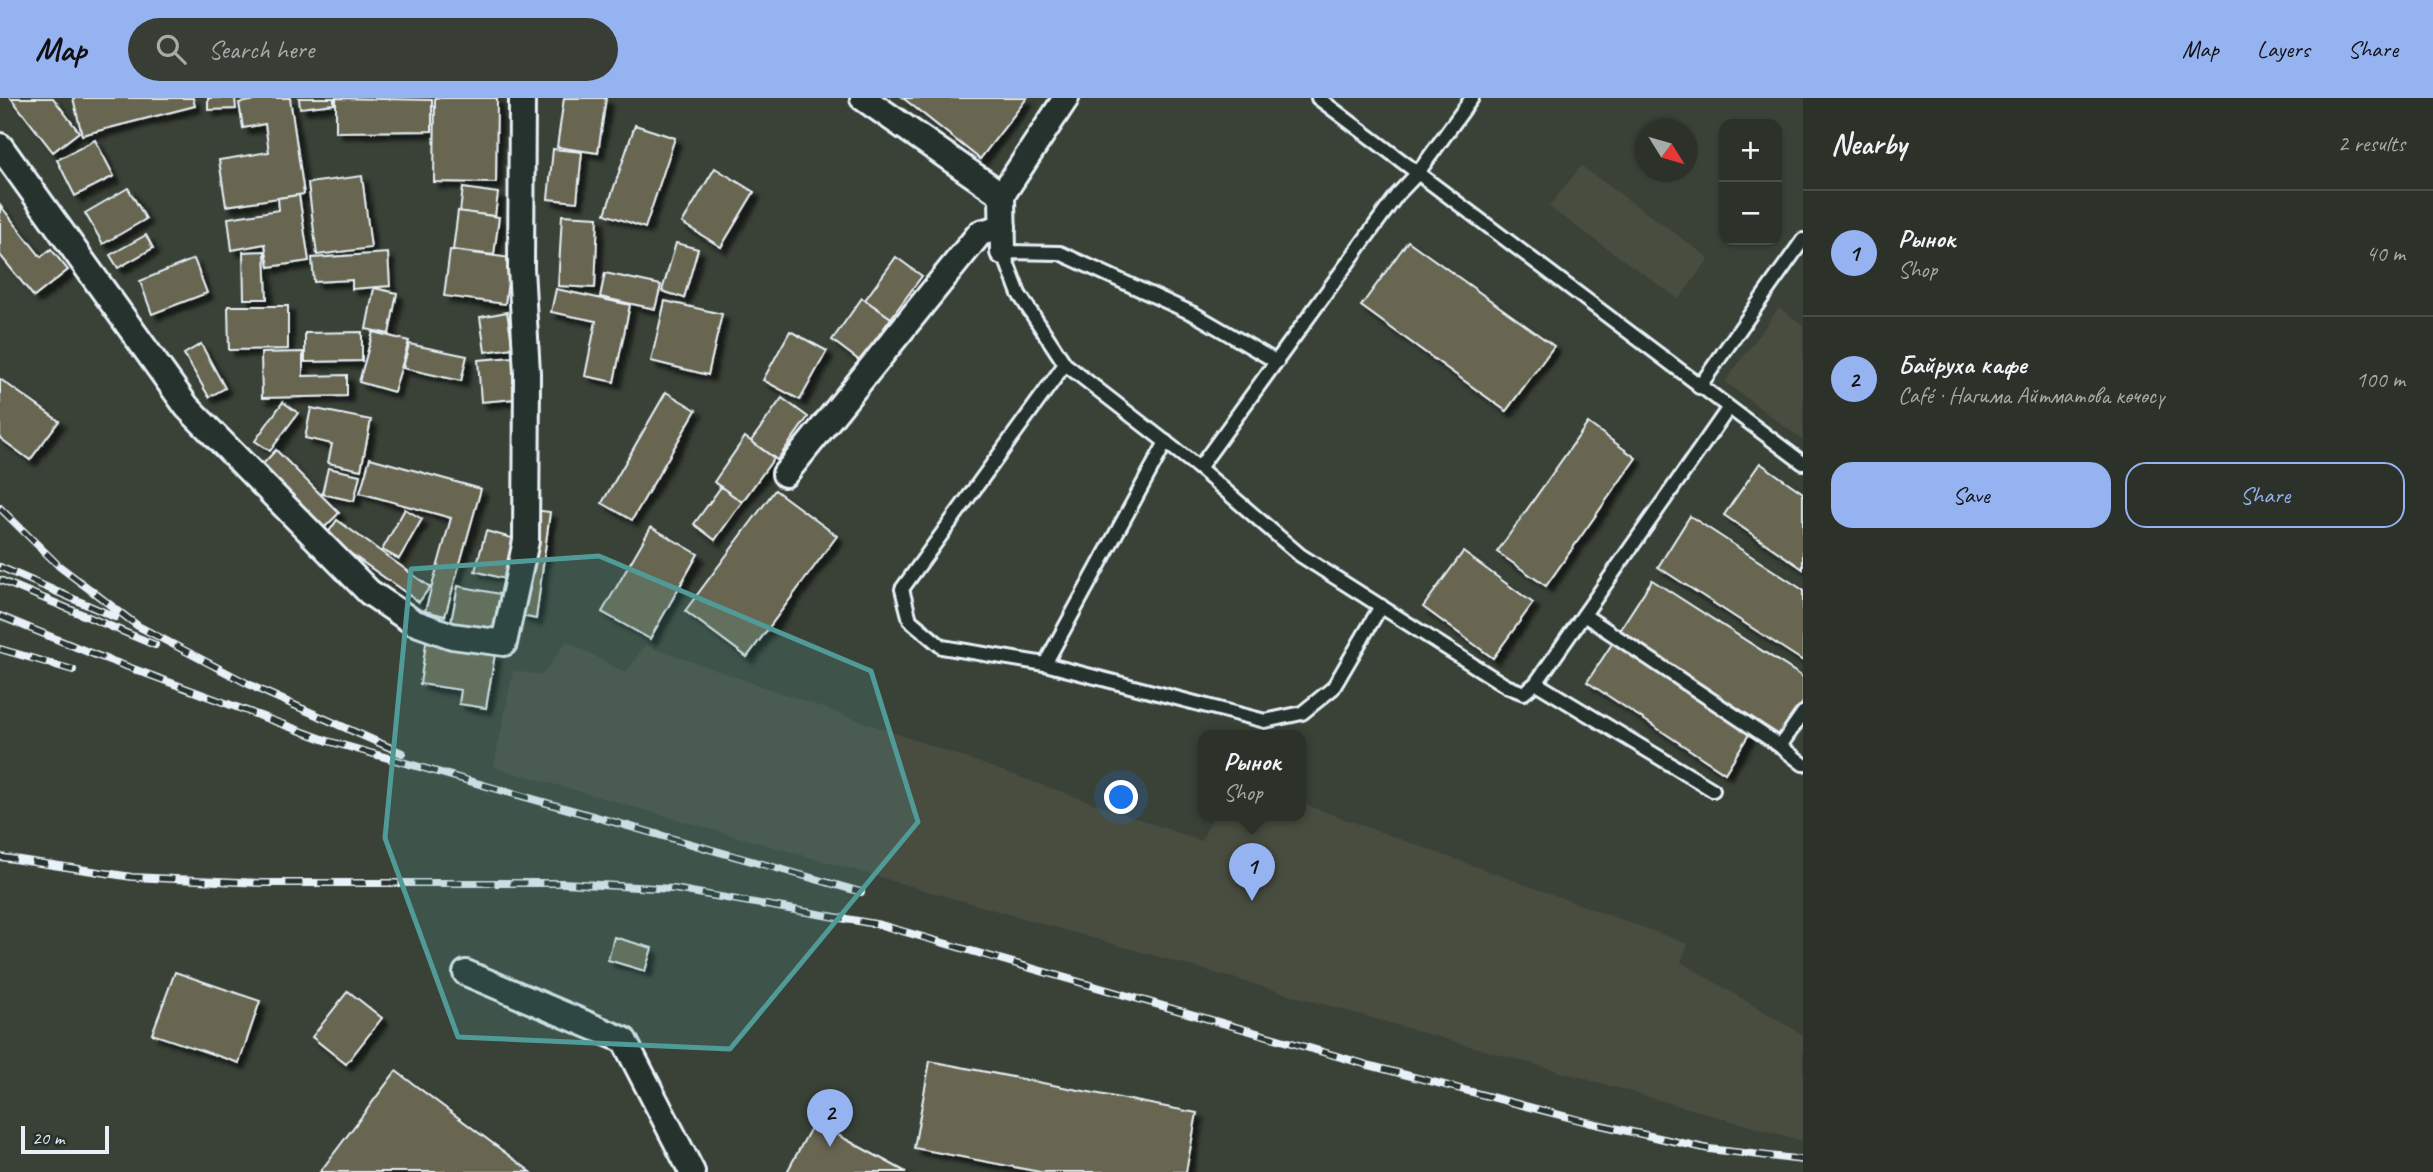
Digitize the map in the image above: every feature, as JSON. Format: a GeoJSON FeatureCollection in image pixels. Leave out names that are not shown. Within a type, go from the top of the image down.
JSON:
{"type":"FeatureCollection","features":[{"type":"Feature","properties":{"kind":"street"},"geometry":{"type":"LineString","coordinates":[[0,146],[187,407],[369,592],[413,622],[452,636],[504,643],[526,541],[527,373],[521,268],[522,98]]}},
{"type":"Feature","properties":{"kind":"street"},"geometry":{"type":"LineString","coordinates":[[863,98],[1002,195]]}},
{"type":"Feature","properties":{"kind":"street"},"geometry":{"type":"LineString","coordinates":[[1003,252],[1002,195],[1066,98]]}},
{"type":"Feature","properties":{"kind":"street"},"geometry":{"type":"LineString","coordinates":[[785,474],[980,233],[1003,227]]}},
{"type":"Feature","properties":{"kind":"street"},"geometry":{"type":"LineString","coordinates":[[466,974],[624,1040],[692,1172]]}},
{"type":"Feature","properties":{"kind":"lane"},"geometry":{"type":"LineString","coordinates":[[1318,98],[1803,463]]}},
{"type":"Feature","properties":{"kind":"lane"},"geometry":{"type":"LineString","coordinates":[[1199,468],[1397,195],[1417,174],[1472,98]]}},
{"type":"Feature","properties":{"kind":"lane"},"geometry":{"type":"LineString","coordinates":[[1699,387],[1803,240]]}},
{"type":"Feature","properties":{"kind":"lane"},"geometry":{"type":"LineString","coordinates":[[1277,362],[1196,316],[1060,253],[1003,252],[1019,294],[1065,364],[1199,468],[1300,555],[1506,686],[1524,693],[1536,684],[1728,409]]}},
{"type":"Feature","properties":{"kind":"lane"},"geometry":{"type":"LineString","coordinates":[[1065,364],[902,589],[909,620],[942,647],[1045,663],[1265,721],[1303,713],[1334,688],[1381,607]]}},
{"type":"Feature","properties":{"kind":"lane"},"geometry":{"type":"LineString","coordinates":[[1045,663],[1166,442]]}},
{"type":"Feature","properties":{"kind":"lane"},"geometry":{"type":"LineString","coordinates":[[1584,615],[1803,764]]}},
{"type":"Feature","properties":{"kind":"lane"},"geometry":{"type":"LineString","coordinates":[[1536,684],[1713,790]]}},
{"type":"Feature","properties":{"kind":"lane"},"geometry":{"type":"LineString","coordinates":[[1780,746],[1803,713]]}},
{"type":"Feature","properties":{"kind":"highlighted area"},"geometry":{"type":"Polygon","coordinates":[[[599,556],[871,671],[918,822],[730,1049],[458,1037],[385,838],[411,569],[599,556]]]}},
{"type":"Feature","properties":{"kind":"shaded area"},"geometry":{"type":"Polygon","coordinates":[[[1581,166],[1709,258],[1679,299],[1549,207],[1581,166]]]}},
{"type":"Feature","properties":{"kind":"shaded area"},"geometry":{"type":"Polygon","coordinates":[[[1779,308],[1803,325],[1803,440],[1725,382],[1779,308]]]}},
{"type":"Feature","properties":{"kind":"shaded area"},"geometry":{"type":"Polygon","coordinates":[[[567,641],[626,673],[645,645],[1201,841],[1211,821],[1306,821],[1306,805],[1688,944],[1681,962],[1803,1035],[1803,1141],[494,767],[513,671],[542,675],[567,641]]]}},
{"type":"Feature","properties":{"kind":"building"},"geometry":{"type":"Polygon","coordinates":[[[11,98],[53,98],[79,132],[53,152],[11,98]]]}},
{"type":"Feature","properties":{"kind":"building"},"geometry":{"type":"Polygon","coordinates":[[[73,98],[193,98],[195,106],[82,135],[73,98]]]}},
{"type":"Feature","properties":{"kind":"building"},"geometry":{"type":"Polygon","coordinates":[[[208,98],[235,98],[236,109],[208,110],[208,98]]]}},
{"type":"Feature","properties":{"kind":"building"},"geometry":{"type":"Polygon","coordinates":[[[290,98],[304,194],[226,206],[219,160],[269,152],[265,124],[243,128],[239,103],[290,98]]]}},
{"type":"Feature","properties":{"kind":"building"},"geometry":{"type":"Polygon","coordinates":[[[299,98],[334,98],[334,104],[300,108],[299,98]]]}},
{"type":"Feature","properties":{"kind":"building"},"geometry":{"type":"Polygon","coordinates":[[[336,98],[432,100],[432,131],[336,132],[336,98]]]}},
{"type":"Feature","properties":{"kind":"building"},"geometry":{"type":"Polygon","coordinates":[[[435,98],[497,98],[496,183],[434,182],[435,98]]]}},
{"type":"Feature","properties":{"kind":"building"},"geometry":{"type":"Polygon","coordinates":[[[564,98],[606,98],[598,153],[557,147],[564,98]]]}},
{"type":"Feature","properties":{"kind":"building"},"geometry":{"type":"Polygon","coordinates":[[[903,98],[1027,98],[980,159],[903,98]]]}},
{"type":"Feature","properties":{"kind":"building"},"geometry":{"type":"Polygon","coordinates":[[[635,125],[675,138],[645,228],[605,214],[635,125]]]}},
{"type":"Feature","properties":{"kind":"building"},"geometry":{"type":"Polygon","coordinates":[[[95,140],[114,176],[75,196],[57,160],[95,140]]]}},
{"type":"Feature","properties":{"kind":"building"},"geometry":{"type":"Polygon","coordinates":[[[553,149],[582,152],[577,202],[548,199],[553,149]]]}},
{"type":"Feature","properties":{"kind":"building"},"geometry":{"type":"Polygon","coordinates":[[[715,168],[754,192],[721,247],[682,223],[715,168]]]}},
{"type":"Feature","properties":{"kind":"building"},"geometry":{"type":"Polygon","coordinates":[[[362,176],[371,248],[317,255],[308,183],[362,176]]]}},
{"type":"Feature","properties":{"kind":"building"},"geometry":{"type":"Polygon","coordinates":[[[128,188],[146,219],[103,244],[85,213],[128,188]]]}},
{"type":"Feature","properties":{"kind":"building"},"geometry":{"type":"Polygon","coordinates":[[[463,188],[498,193],[495,216],[460,212],[463,188]]]}},
{"type":"Feature","properties":{"kind":"building"},"geometry":{"type":"Polygon","coordinates":[[[299,195],[309,261],[269,267],[265,244],[232,250],[228,218],[279,210],[278,198],[299,195]]]}},
{"type":"Feature","properties":{"kind":"building"},"geometry":{"type":"Polygon","coordinates":[[[0,205],[41,257],[51,249],[68,270],[34,297],[0,255],[0,205]]]}},
{"type":"Feature","properties":{"kind":"building"},"geometry":{"type":"Polygon","coordinates":[[[458,211],[499,217],[494,255],[453,250],[458,211]]]}},
{"type":"Feature","properties":{"kind":"building"},"geometry":{"type":"Polygon","coordinates":[[[562,215],[598,217],[595,288],[558,286],[562,215]]]}},
{"type":"Feature","properties":{"kind":"building"},"geometry":{"type":"Polygon","coordinates":[[[146,235],[153,248],[118,268],[110,255],[146,235]]]}},
{"type":"Feature","properties":{"kind":"building"},"geometry":{"type":"Polygon","coordinates":[[[1408,241],[1554,346],[1506,411],[1361,306],[1408,241]]]}},
{"type":"Feature","properties":{"kind":"building"},"geometry":{"type":"Polygon","coordinates":[[[676,243],[698,249],[684,298],[662,291],[676,243]]]}},
{"type":"Feature","properties":{"kind":"building"},"geometry":{"type":"Polygon","coordinates":[[[450,250],[511,258],[505,304],[444,296],[450,250]]]}},
{"type":"Feature","properties":{"kind":"building"},"geometry":{"type":"Polygon","coordinates":[[[265,251],[267,299],[244,299],[243,252],[265,251]]]}},
{"type":"Feature","properties":{"kind":"building"},"geometry":{"type":"Polygon","coordinates":[[[388,253],[390,286],[352,289],[352,280],[314,282],[312,258],[388,253]]]}},
{"type":"Feature","properties":{"kind":"building"},"geometry":{"type":"Polygon","coordinates":[[[896,257],[922,276],[891,318],[865,300],[896,257]]]}},
{"type":"Feature","properties":{"kind":"building"},"geometry":{"type":"Polygon","coordinates":[[[194,259],[207,293],[152,314],[140,281],[194,259]]]}},
{"type":"Feature","properties":{"kind":"building"},"geometry":{"type":"Polygon","coordinates":[[[605,273],[661,285],[655,309],[600,297],[605,273]]]}},
{"type":"Feature","properties":{"kind":"building"},"geometry":{"type":"Polygon","coordinates":[[[374,288],[397,293],[389,334],[366,329],[374,288]]]}},
{"type":"Feature","properties":{"kind":"building"},"geometry":{"type":"Polygon","coordinates":[[[556,289],[630,305],[614,382],[585,376],[596,321],[551,312],[556,289]]]}},
{"type":"Feature","properties":{"kind":"building"},"geometry":{"type":"Polygon","coordinates":[[[862,298],[891,318],[860,361],[832,340],[862,298]]]}},
{"type":"Feature","properties":{"kind":"building"},"geometry":{"type":"Polygon","coordinates":[[[665,301],[722,314],[708,375],[651,361],[665,301]]]}},
{"type":"Feature","properties":{"kind":"building"},"geometry":{"type":"Polygon","coordinates":[[[228,306],[288,306],[288,349],[229,350],[228,306]]]}},
{"type":"Feature","properties":{"kind":"building"},"geometry":{"type":"Polygon","coordinates":[[[507,312],[513,348],[485,352],[480,317],[507,312]]]}},
{"type":"Feature","properties":{"kind":"building"},"geometry":{"type":"Polygon","coordinates":[[[790,331],[827,351],[800,400],[763,380],[790,331]]]}},
{"type":"Feature","properties":{"kind":"building"},"geometry":{"type":"Polygon","coordinates":[[[362,332],[362,361],[305,362],[305,333],[362,332]]]}},
{"type":"Feature","properties":{"kind":"building"},"geometry":{"type":"Polygon","coordinates":[[[373,332],[409,341],[394,392],[359,382],[373,332]]]}},
{"type":"Feature","properties":{"kind":"building"},"geometry":{"type":"Polygon","coordinates":[[[201,344],[225,388],[209,397],[184,354],[201,344]]]}},
{"type":"Feature","properties":{"kind":"building"},"geometry":{"type":"Polygon","coordinates":[[[409,344],[467,356],[461,381],[403,368],[409,344]]]}},
{"type":"Feature","properties":{"kind":"building"},"geometry":{"type":"Polygon","coordinates":[[[303,352],[303,376],[347,375],[347,396],[262,398],[261,353],[303,352]]]}},
{"type":"Feature","properties":{"kind":"building"},"geometry":{"type":"Polygon","coordinates":[[[513,357],[515,399],[481,402],[478,360],[513,357]]]}},
{"type":"Feature","properties":{"kind":"building"},"geometry":{"type":"Polygon","coordinates":[[[0,379],[59,421],[30,460],[0,438],[0,379]]]}},
{"type":"Feature","properties":{"kind":"building"},"geometry":{"type":"Polygon","coordinates":[[[666,392],[696,410],[632,520],[602,503],[666,392]]]}},
{"type":"Feature","properties":{"kind":"building"},"geometry":{"type":"Polygon","coordinates":[[[782,398],[808,417],[777,460],[751,441],[782,398]]]}},
{"type":"Feature","properties":{"kind":"building"},"geometry":{"type":"Polygon","coordinates":[[[283,402],[298,413],[270,451],[255,441],[283,402]]]}},
{"type":"Feature","properties":{"kind":"building"},"geometry":{"type":"Polygon","coordinates":[[[311,408],[371,420],[361,470],[328,463],[332,444],[305,438],[311,408]]]}},
{"type":"Feature","properties":{"kind":"building"},"geometry":{"type":"Polygon","coordinates":[[[1588,423],[1636,458],[1546,586],[1497,552],[1588,423]]]}},
{"type":"Feature","properties":{"kind":"building"},"geometry":{"type":"Polygon","coordinates":[[[745,437],[774,458],[742,502],[714,482],[745,437]]]}},
{"type":"Feature","properties":{"kind":"building"},"geometry":{"type":"Polygon","coordinates":[[[276,450],[339,513],[322,530],[260,467],[276,450]]]}},
{"type":"Feature","properties":{"kind":"building"},"geometry":{"type":"Polygon","coordinates":[[[370,458],[481,489],[445,616],[425,611],[451,518],[360,493],[370,458]]]}},
{"type":"Feature","properties":{"kind":"building"},"geometry":{"type":"Polygon","coordinates":[[[1760,463],[1803,493],[1803,569],[1724,515],[1760,463]]]}},
{"type":"Feature","properties":{"kind":"building"},"geometry":{"type":"Polygon","coordinates":[[[328,468],[360,475],[354,501],[322,494],[328,468]]]}},
{"type":"Feature","properties":{"kind":"building"},"geometry":{"type":"Polygon","coordinates":[[[721,487],[742,502],[715,540],[694,524],[721,487]]]}},
{"type":"Feature","properties":{"kind":"building"},"geometry":{"type":"Polygon","coordinates":[[[775,490],[837,536],[747,657],[685,611],[775,490]]]}},
{"type":"Feature","properties":{"kind":"building"},"geometry":{"type":"Polygon","coordinates":[[[405,509],[422,519],[399,559],[382,550],[405,509]]]}},
{"type":"Feature","properties":{"kind":"building"},"geometry":{"type":"Polygon","coordinates":[[[534,510],[550,512],[536,619],[521,616],[534,510]]]}},
{"type":"Feature","properties":{"kind":"building"},"geometry":{"type":"Polygon","coordinates":[[[1690,516],[1803,590],[1803,661],[1658,567],[1690,516]]]}},
{"type":"Feature","properties":{"kind":"building"},"geometry":{"type":"Polygon","coordinates":[[[337,520],[430,587],[419,602],[326,536],[337,520]]]}},
{"type":"Feature","properties":{"kind":"building"},"geometry":{"type":"Polygon","coordinates":[[[651,527],[698,554],[650,639],[602,612],[651,527]]]}},
{"type":"Feature","properties":{"kind":"building"},"geometry":{"type":"Polygon","coordinates":[[[486,531],[523,541],[512,581],[475,571],[486,531]]]}},
{"type":"Feature","properties":{"kind":"building"},"geometry":{"type":"Polygon","coordinates":[[[1463,552],[1533,603],[1493,658],[1423,607],[1463,552]]]}},
{"type":"Feature","properties":{"kind":"building"},"geometry":{"type":"Polygon","coordinates":[[[1652,580],[1803,677],[1803,702],[1781,736],[1619,631],[1652,580]]]}},
{"type":"Feature","properties":{"kind":"building"},"geometry":{"type":"Polygon","coordinates":[[[458,586],[500,594],[493,630],[451,622],[458,586]]]}},
{"type":"Feature","properties":{"kind":"building"},"geometry":{"type":"Polygon","coordinates":[[[1614,641],[1751,731],[1725,773],[1587,682],[1614,641]]]}},
{"type":"Feature","properties":{"kind":"building"},"geometry":{"type":"Polygon","coordinates":[[[426,643],[495,654],[486,708],[459,704],[461,690],[420,684],[426,643]]]}},
{"type":"Feature","properties":{"kind":"building"},"geometry":{"type":"Polygon","coordinates":[[[614,937],[652,948],[645,971],[608,960],[614,937]]]}},
{"type":"Feature","properties":{"kind":"building"},"geometry":{"type":"Polygon","coordinates":[[[175,972],[260,1001],[239,1063],[152,1034],[175,972]]]}},
{"type":"Feature","properties":{"kind":"building"},"geometry":{"type":"Polygon","coordinates":[[[348,991],[382,1018],[346,1064],[312,1037],[348,991]]]}},
{"type":"Feature","properties":{"kind":"building"},"geometry":{"type":"Polygon","coordinates":[[[930,1061],[1197,1113],[1186,1172],[1040,1172],[914,1148],[930,1061]]]}},
{"type":"Feature","properties":{"kind":"building"},"geometry":{"type":"Polygon","coordinates":[[[396,1071],[531,1172],[320,1172],[396,1071]]]}},
{"type":"Feature","properties":{"kind":"building"},"geometry":{"type":"Polygon","coordinates":[[[814,1122],[906,1172],[787,1172],[814,1122]]]}},
{"type":"Feature","properties":{"kind":"railway"},"geometry":{"type":"LineString","coordinates":[[0,508],[59,566],[138,626],[258,689],[402,753]]}},
{"type":"Feature","properties":{"kind":"railway"},"geometry":{"type":"LineString","coordinates":[[0,567],[115,617]]}},
{"type":"Feature","properties":{"kind":"railway"},"geometry":{"type":"LineString","coordinates":[[0,580],[155,645]]}},
{"type":"Feature","properties":{"kind":"railway"},"geometry":{"type":"LineString","coordinates":[[0,616],[93,654],[328,741],[861,892]]}},
{"type":"Feature","properties":{"kind":"railway"},"geometry":{"type":"LineString","coordinates":[[0,649],[73,670]]}},
{"type":"Feature","properties":{"kind":"railway"},"geometry":{"type":"LineString","coordinates":[[0,857],[132,877],[261,883],[563,883],[674,889],[881,925],[1368,1065],[1587,1122],[1709,1149],[1803,1160]]}},
{"type":"Feature","properties":{"kind":"place","name":"Рынок"},"geometry":{"type":"Point","coordinates":[1252,901]}},
{"type":"Feature","properties":{"kind":"place","name":"Байруха кафе"},"geometry":{"type":"Point","coordinates":[830,1147]}}]}
